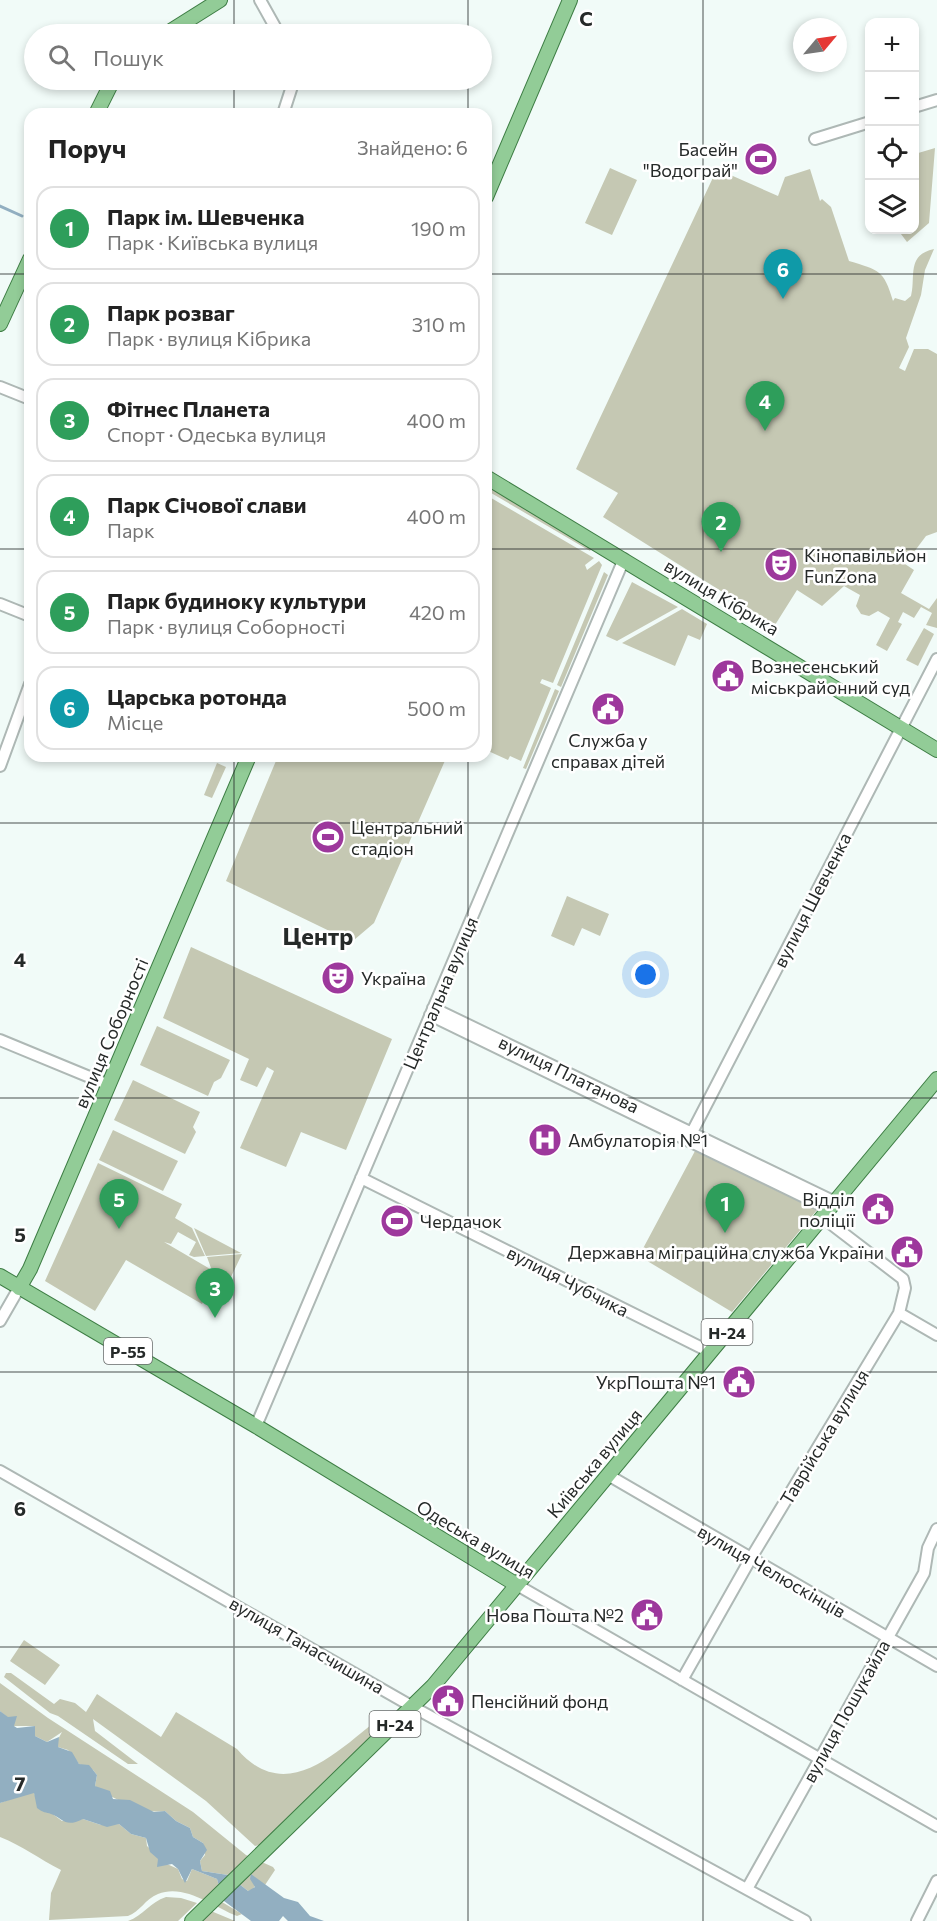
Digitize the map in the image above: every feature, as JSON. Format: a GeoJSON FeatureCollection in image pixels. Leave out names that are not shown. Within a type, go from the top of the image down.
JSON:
{"type":"FeatureCollection","features":[{"type":"Feature","properties":{"kind":"main road"},"geometry":{"type":"LineString","coordinates":[[182,24],[220,0]]}},
{"type":"Feature","properties":{"kind":"main road"},"geometry":{"type":"LineString","coordinates":[[492,183],[570,0]]}},
{"type":"Feature","properties":{"kind":"main road"},"geometry":{"type":"LineString","coordinates":[[99,108],[108,90]]}},
{"type":"Feature","properties":{"kind":"main road"},"geometry":{"type":"LineString","coordinates":[[0,324],[24,272]]}},
{"type":"Feature","properties":{"kind":"main road","name":"вулиця Кібрика"},"geometry":{"type":"LineString","coordinates":[[492,481],[937,750]]}},
{"type":"Feature","properties":{"kind":"main road","name":"вулиця Соборності"},"geometry":{"type":"LineString","coordinates":[[20,1287],[246,762]]}},
{"type":"Feature","properties":{"kind":"main road","name":"Київська вулиця"},"geometry":{"type":"LineString","coordinates":[[192,1921],[413,1707],[937,1079]]}},
{"type":"Feature","properties":{"kind":"main road","name":"Одеська вулиця"},"geometry":{"type":"LineString","coordinates":[[0,1276],[256,1426],[517,1585]]}},
{"type":"Feature","properties":{"kind":"street"},"geometry":{"type":"LineString","coordinates":[[260,0],[273,24]]}},
{"type":"Feature","properties":{"kind":"street"},"geometry":{"type":"LineString","coordinates":[[285,108],[291,90]]}},
{"type":"Feature","properties":{"kind":"street"},"geometry":{"type":"LineString","coordinates":[[919,106],[937,100]]}},
{"type":"Feature","properties":{"kind":"street"},"geometry":{"type":"LineString","coordinates":[[815,139],[865,124]]}},
{"type":"Feature","properties":{"kind":"street"},"geometry":{"type":"LineString","coordinates":[[0,387],[24,397]]}},
{"type":"Feature","properties":{"kind":"street","name":"Центральна вулиця"},"geometry":{"type":"LineString","coordinates":[[256,1426],[624,559]]}},
{"type":"Feature","properties":{"kind":"street"},"geometry":{"type":"LineString","coordinates":[[0,604],[24,614]]}},
{"type":"Feature","properties":{"kind":"street","name":"вулиця Шевченка"},"geometry":{"type":"LineString","coordinates":[[690,1137],[937,659]]}},
{"type":"Feature","properties":{"kind":"street"},"geometry":{"type":"LineString","coordinates":[[0,766],[24,700]]}},
{"type":"Feature","properties":{"kind":"street","name":"вулиця Платанова"},"geometry":{"type":"LineString","coordinates":[[432,1012],[690,1137],[829,1210]]}},
{"type":"Feature","properties":{"kind":"street"},"geometry":{"type":"LineString","coordinates":[[0,1040],[109,1085]]}},
{"type":"Feature","properties":{"kind":"street","name":"вулиця Чубчика"},"geometry":{"type":"LineString","coordinates":[[361,1178],[710,1352]]}},
{"type":"Feature","properties":{"kind":"street","name":"Таврійська вулиця"},"geometry":{"type":"LineString","coordinates":[[682,1680],[751,1558],[898,1313],[905,1288],[903,1279],[829,1210]]}},
{"type":"Feature","properties":{"kind":"street","name":"вулиця Соборності"},"geometry":{"type":"LineString","coordinates":[[0,1321],[20,1287]]}},
{"type":"Feature","properties":{"kind":"street"},"geometry":{"type":"LineString","coordinates":[[898,1313],[937,1335]]}},
{"type":"Feature","properties":{"kind":"street","name":"вулиця Танасчишина"},"geometry":{"type":"LineString","coordinates":[[0,1471],[413,1707],[805,1921]]}},
{"type":"Feature","properties":{"kind":"street","name":"вулиця Челюскінців"},"geometry":{"type":"LineString","coordinates":[[608,1475],[937,1666]]}},
{"type":"Feature","properties":{"kind":"street","name":"вулиця Пошукайла"},"geometry":{"type":"LineString","coordinates":[[747,1889],[924,1573],[928,1548],[937,1529]]}},
{"type":"Feature","properties":{"kind":"street","name":"Одеська вулиця"},"geometry":{"type":"LineString","coordinates":[[517,1585],[937,1826]]}},
{"type":"Feature","properties":{"kind":"street"},"geometry":{"type":"LineString","coordinates":[[917,1921],[937,1881]]}},
{"type":"Feature","properties":{"kind":"green space"},"geometry":{"type":"Polygon","coordinates":[[[935,148],[929,223],[919,232],[919,180],[919,153],[935,148]]]}},
{"type":"Feature","properties":{"kind":"green space"},"geometry":{"type":"Polygon","coordinates":[[[610,168],[637,180],[612,235],[585,223],[610,168]]]}},
{"type":"Feature","properties":{"kind":"green space"},"geometry":{"type":"Polygon","coordinates":[[[717,169],[778,196],[785,177],[810,169],[820,201],[822,199],[831,207],[849,261],[874,269],[879,273],[887,283],[893,301],[895,298],[905,301],[911,296],[916,261],[925,252],[934,249],[925,270],[921,295],[906,338],[909,347],[899,368],[905,371],[914,349],[928,349],[937,354],[937,532],[926,536],[905,564],[914,570],[901,593],[929,609],[937,598],[937,628],[926,625],[932,613],[921,607],[914,618],[903,612],[898,622],[902,624],[887,651],[876,645],[890,618],[878,611],[869,616],[861,614],[856,606],[860,595],[844,586],[822,606],[797,590],[775,625],[603,517],[618,493],[576,469],[717,169]]]}},
{"type":"Feature","properties":{"kind":"green space"},"geometry":{"type":"Polygon","coordinates":[[[901,234],[916,234],[907,242],[901,234]]]}},
{"type":"Feature","properties":{"kind":"green space"},"geometry":{"type":"Polygon","coordinates":[[[492,490],[592,548],[590,551],[492,494],[492,490]]]}},
{"type":"Feature","properties":{"kind":"green space"},"geometry":{"type":"Polygon","coordinates":[[[492,498],[594,558],[585,565],[587,570],[599,561],[602,565],[553,683],[542,679],[540,683],[551,688],[521,761],[510,756],[508,760],[492,753],[492,498]]]}},
{"type":"Feature","properties":{"kind":"green space"},"geometry":{"type":"Polygon","coordinates":[[[604,572],[608,575],[561,687],[557,685],[604,572]]]}},
{"type":"Feature","properties":{"kind":"green space"},"geometry":{"type":"Polygon","coordinates":[[[632,582],[678,607],[617,641],[606,636],[632,582]]]}},
{"type":"Feature","properties":{"kind":"green space"},"geometry":{"type":"Polygon","coordinates":[[[682,609],[707,624],[700,640],[688,635],[675,666],[622,643],[682,609]]]}},
{"type":"Feature","properties":{"kind":"green space"},"geometry":{"type":"Polygon","coordinates":[[[924,628],[934,634],[918,666],[906,660],[924,628]]]}},
{"type":"Feature","properties":{"kind":"green space"},"geometry":{"type":"Polygon","coordinates":[[[555,689],[559,691],[526,769],[523,768],[555,689]]]}},
{"type":"Feature","properties":{"kind":"green space","name":"Центральний стадіон"},"geometry":{"type":"Polygon","coordinates":[[[276,762],[444,762],[374,923],[354,940],[346,939],[226,881],[276,762]]]}},
{"type":"Feature","properties":{"kind":"green space"},"geometry":{"type":"Polygon","coordinates":[[[217,763],[226,767],[212,798],[204,795],[217,763]]]}},
{"type":"Feature","properties":{"kind":"green space"},"geometry":{"type":"Polygon","coordinates":[[[567,896],[609,914],[600,936],[582,928],[574,946],[551,936],[567,896]]]}},
{"type":"Feature","properties":{"kind":"green space"},"geometry":{"type":"Polygon","coordinates":[[[191,947],[392,1039],[346,1150],[301,1132],[286,1167],[240,1148],[274,1071],[267,1067],[257,1087],[240,1080],[249,1059],[163,1018],[191,947]]]}},
{"type":"Feature","properties":{"kind":"green space"},"geometry":{"type":"Polygon","coordinates":[[[157,1026],[230,1060],[221,1078],[214,1082],[208,1096],[140,1065],[157,1026]]]}},
{"type":"Feature","properties":{"kind":"green space"},"geometry":{"type":"Polygon","coordinates":[[[133,1080],[200,1112],[193,1127],[196,1132],[185,1154],[114,1120],[133,1080]]]}},
{"type":"Feature","properties":{"kind":"green space"},"geometry":{"type":"Polygon","coordinates":[[[113,1130],[178,1161],[163,1191],[99,1160],[113,1130]]]}},
{"type":"Feature","properties":{"kind":"green space"},"geometry":{"type":"Polygon","coordinates":[[[695,1151],[817,1210],[732,1312],[639,1256],[695,1151]]]}},
{"type":"Feature","properties":{"kind":"green space"},"geometry":{"type":"Polygon","coordinates":[[[98,1163],[182,1204],[175,1218],[192,1228],[205,1256],[189,1255],[196,1242],[178,1232],[171,1244],[164,1242],[229,1280],[218,1300],[207,1294],[202,1304],[126,1260],[95,1311],[45,1281],[98,1163]]]}},
{"type":"Feature","properties":{"kind":"green space"},"geometry":{"type":"Polygon","coordinates":[[[194,1228],[241,1253],[206,1256],[194,1228]]]}},
{"type":"Feature","properties":{"kind":"green space"},"geometry":{"type":"Polygon","coordinates":[[[242,1254],[230,1279],[211,1268],[207,1257],[242,1254]]]}},
{"type":"Feature","properties":{"kind":"green space"},"geometry":{"type":"Polygon","coordinates":[[[24,1640],[60,1665],[45,1685],[10,1661],[24,1640]]]}},
{"type":"Feature","properties":{"kind":"green space"},"geometry":{"type":"Polygon","coordinates":[[[6,1673],[11,1673],[54,1704],[60,1699],[75,1703],[86,1712],[97,1694],[161,1737],[176,1712],[237,1749],[256,1766],[276,1773],[295,1773],[314,1766],[333,1755],[386,1713],[393,1712],[394,1718],[264,1844],[255,1846],[206,1801],[93,1719],[95,1731],[138,1764],[128,1764],[58,1716],[50,1713],[4,1677],[6,1673]]]}},
{"type":"Feature","properties":{"kind":"green space"},"geometry":{"type":"Polygon","coordinates":[[[0,1683],[48,1718],[193,1812],[246,1855],[273,1867],[275,1870],[265,1885],[259,1881],[252,1890],[248,1891],[228,1875],[202,1871],[200,1861],[205,1855],[203,1843],[193,1837],[190,1828],[176,1821],[165,1811],[157,1812],[138,1808],[110,1796],[95,1786],[97,1775],[93,1770],[79,1764],[68,1750],[58,1747],[57,1741],[62,1732],[47,1742],[35,1736],[35,1726],[14,1726],[14,1723],[0,1711],[0,1683]]]}},
{"type":"Feature","properties":{"kind":"green space"},"geometry":{"type":"Polygon","coordinates":[[[27,1793],[34,1793],[38,1803],[62,1821],[83,1819],[101,1825],[119,1824],[131,1834],[146,1838],[147,1846],[167,1864],[178,1869],[182,1879],[187,1881],[192,1869],[217,1879],[219,1886],[212,1896],[242,1914],[237,1916],[199,1897],[168,1891],[153,1896],[136,1912],[128,1916],[49,1920],[51,1893],[61,1870],[0,1837],[0,1803],[27,1793]]]}},
{"type":"Feature","properties":{"kind":"green space"},"geometry":{"type":"Polygon","coordinates":[[[166,1897],[181,1898],[197,1903],[178,1921],[128,1921],[155,1902],[166,1897]]]}},
{"type":"Feature","properties":{"kind":"green space"},"geometry":{"type":"Polygon","coordinates":[[[211,1911],[235,1921],[201,1921],[211,1911]]]}},
{"type":"Feature","properties":{"kind":"water"},"geometry":{"type":"Polygon","coordinates":[[[0,1711],[8,1717],[17,1716],[14,1726],[17,1728],[35,1726],[35,1736],[47,1742],[59,1737],[58,1747],[72,1752],[79,1764],[89,1765],[97,1775],[95,1786],[110,1791],[113,1799],[130,1800],[154,1812],[165,1811],[176,1821],[190,1828],[193,1837],[203,1843],[207,1850],[200,1861],[202,1871],[228,1875],[248,1891],[255,1887],[250,1879],[251,1874],[284,1898],[298,1902],[310,1916],[324,1921],[288,1921],[283,1916],[279,1921],[251,1921],[224,1901],[212,1896],[219,1886],[217,1879],[192,1869],[185,1883],[178,1869],[172,1864],[157,1867],[158,1859],[150,1852],[146,1838],[131,1834],[119,1824],[107,1827],[83,1819],[72,1823],[65,1822],[37,1808],[34,1793],[0,1803],[0,1711]]]}},
{"type":"Feature","properties":{"kind":"waterway"},"geometry":{"type":"LineString","coordinates":[[0,206],[22,216]]}},
{"type":"Feature","properties":{"kind":"place","name":"Басейн \"Водограй\""},"geometry":{"type":"Point","coordinates":[761,159]}},
{"type":"Feature","properties":{"kind":"place","name":"Царська ротонда"},"geometry":{"type":"Point","coordinates":[783,299]}},
{"type":"Feature","properties":{"kind":"place","name":"Парк Січової слави"},"geometry":{"type":"Point","coordinates":[765,431]}},
{"type":"Feature","properties":{"kind":"place","name":"Парк розваг"},"geometry":{"type":"Point","coordinates":[721,552]}},
{"type":"Feature","properties":{"kind":"place","name":"Кінопавільйон FunZona"},"geometry":{"type":"Point","coordinates":[781,565]}},
{"type":"Feature","properties":{"kind":"place","name":"Вознесенський міськрайонний суд"},"geometry":{"type":"Point","coordinates":[728,676]}},
{"type":"Feature","properties":{"kind":"place","name":"Служба у справах дітей"},"geometry":{"type":"Point","coordinates":[608,709]}},
{"type":"Feature","properties":{"kind":"place","name":"Центральний стадіон"},"geometry":{"type":"Point","coordinates":[328,837]}},
{"type":"Feature","properties":{"kind":"place","name":"Україна"},"geometry":{"type":"Point","coordinates":[338,978]}},
{"type":"Feature","properties":{"kind":"place","name":"Амбулаторія №1"},"geometry":{"type":"Point","coordinates":[545,1140]}},
{"type":"Feature","properties":{"kind":"place","name":"Відділ поліції"},"geometry":{"type":"Point","coordinates":[878,1209]}},
{"type":"Feature","properties":{"kind":"place","name":"Чердачок"},"geometry":{"type":"Point","coordinates":[397,1221]}},
{"type":"Feature","properties":{"kind":"place","name":"Парк будиноку культури"},"geometry":{"type":"Point","coordinates":[119,1229]}},
{"type":"Feature","properties":{"kind":"place","name":"Парк ім. Шевченка"},"geometry":{"type":"Point","coordinates":[725,1233]}},
{"type":"Feature","properties":{"kind":"place","name":"Державна міграційна служба України"},"geometry":{"type":"Point","coordinates":[907,1252]}},
{"type":"Feature","properties":{"kind":"place","name":"Фітнес Планета"},"geometry":{"type":"Point","coordinates":[215,1318]}},
{"type":"Feature","properties":{"kind":"place","name":"УкрПошта №1"},"geometry":{"type":"Point","coordinates":[739,1382]}},
{"type":"Feature","properties":{"kind":"place","name":"Нова Пошта №2"},"geometry":{"type":"Point","coordinates":[647,1615]}},
{"type":"Feature","properties":{"kind":"place","name":"Пенсійний фонд"},"geometry":{"type":"Point","coordinates":[448,1701]}},
{"type":"Feature","properties":{"kind":"district","name":"Центр"},"geometry":{"type":"Point","coordinates":[318,935]}}]}
